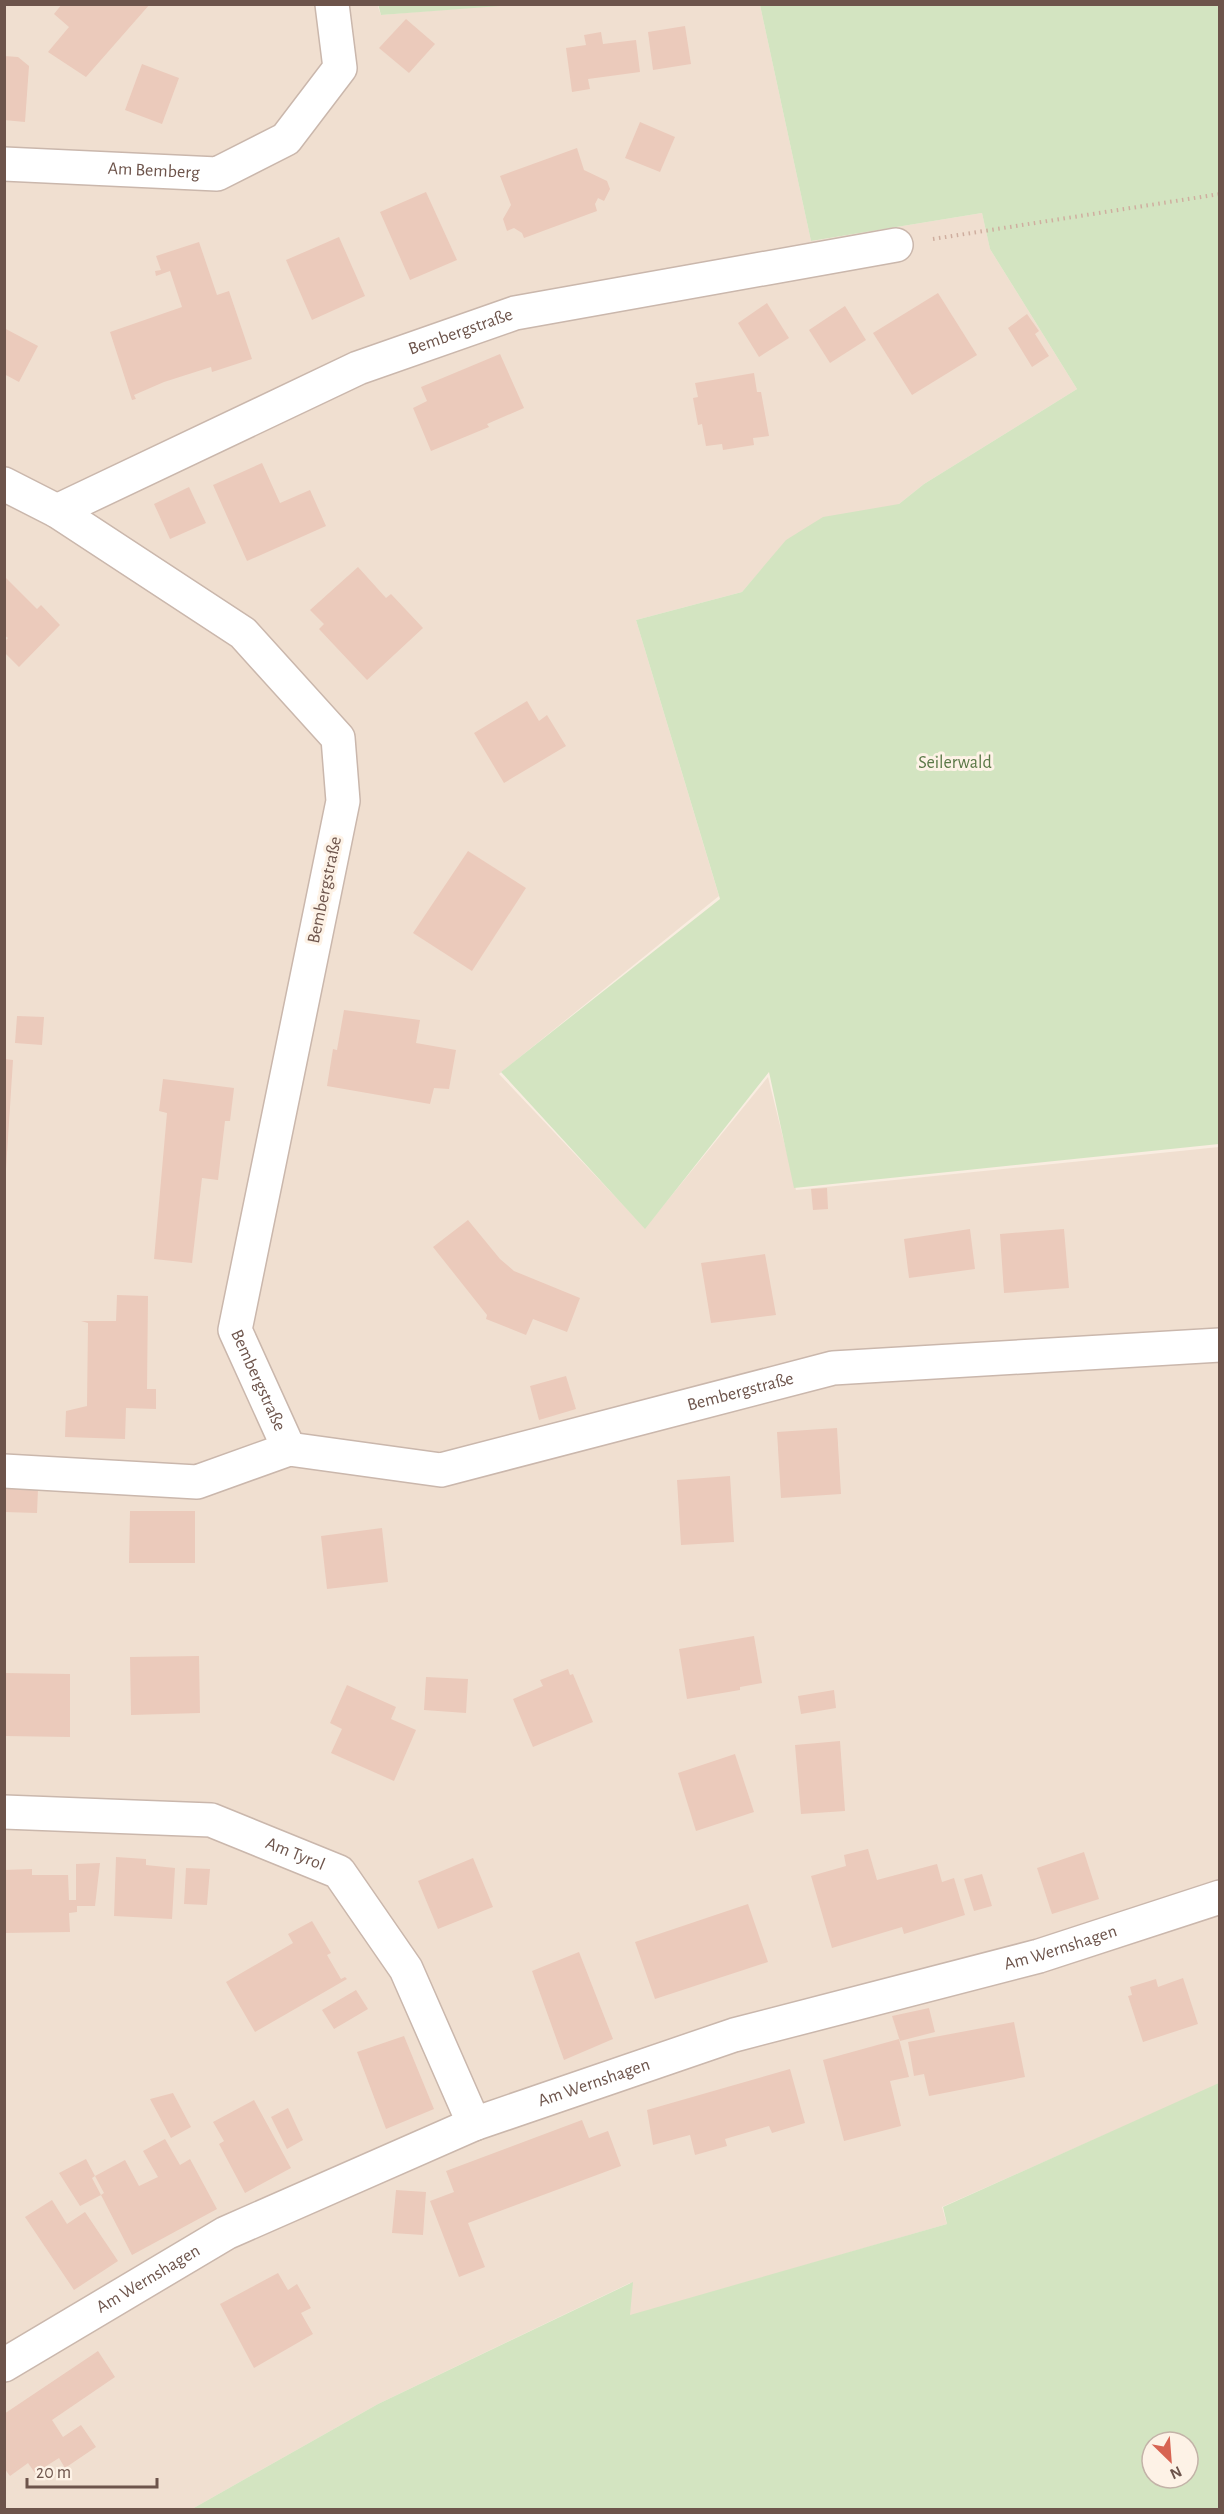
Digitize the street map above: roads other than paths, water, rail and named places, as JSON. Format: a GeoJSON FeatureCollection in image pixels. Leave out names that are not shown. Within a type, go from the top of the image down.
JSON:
{"type":"FeatureCollection","features":[{"type":"Feature","properties":{"kind":"street","name":"Am Bemberg"},"geometry":{"type":"LineString","coordinates":[[4,164],[217,174],[286,139],[340,68],[332,4]]}},
{"type":"Feature","properties":{"kind":"street","name":"Bembergstraße"},"geometry":{"type":"LineString","coordinates":[[57,511],[358,368],[515,313],[896,245]]}},
{"type":"Feature","properties":{"kind":"street","name":"Bembergstraße"},"geometry":{"type":"LineString","coordinates":[[4,484],[57,511],[243,633],[338,738],[343,801],[235,1330],[289,1449],[441,1470],[833,1368],[1220,1345]]}},
{"type":"Feature","properties":{"kind":"street"},"geometry":{"type":"LineString","coordinates":[[4,1471],[197,1482],[289,1449]]}},
{"type":"Feature","properties":{"kind":"street","name":"Am Tyrol"},"geometry":{"type":"LineString","coordinates":[[4,1812],[211,1820],[339,1872],[406,1969],[474,2124]]}},
{"type":"Feature","properties":{"kind":"street","name":"Am Wernshagen"},"geometry":{"type":"LineString","coordinates":[[4,2365],[226,2233],[474,2124],[734,2035],[1039,1956],[1220,1897]]}},
{"type":"Feature","properties":{"kind":"park label","name":"Seilerwald"},"geometry":{"type":"Point","coordinates":[955,763]}}]}
